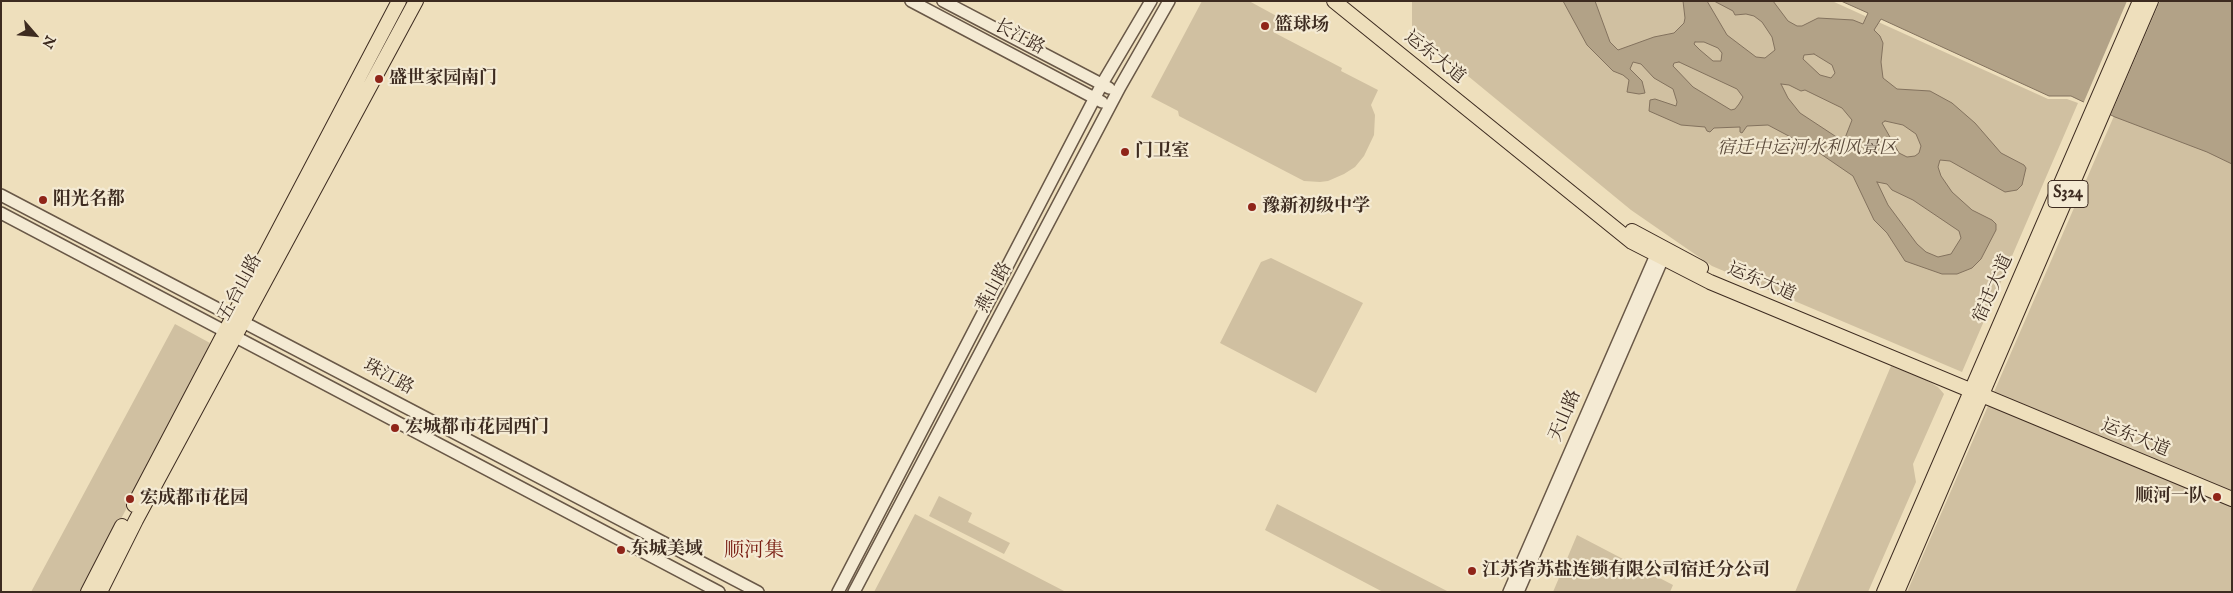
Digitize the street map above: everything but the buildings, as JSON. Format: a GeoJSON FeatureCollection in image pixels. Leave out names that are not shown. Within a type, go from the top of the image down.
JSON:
{"type":"FeatureCollection","features":[{"type":"Feature","properties":{"kind":"main road","name":"五台山路"},"geometry":{"type":"LineString","coordinates":[[238,320],[399,1]]}},
{"type":"Feature","properties":{"kind":"main road","name":"五台山路"},"geometry":{"type":"LineString","coordinates":[[88,592],[416,1]]}},
{"type":"Feature","properties":{"kind":"main road","name":"运东大道"},"geometry":{"type":"LineString","coordinates":[[1334,1],[1623,235],[1660,257],[1710,282],[2232,490]]}},
{"type":"Feature","properties":{"kind":"main road","name":"运东大道"},"geometry":{"type":"LineString","coordinates":[[1349,1],[1635,233],[1713,275],[2232,499]]}},
{"type":"Feature","properties":{"kind":"main road","name":"宿迁大道"},"geometry":{"type":"LineString","coordinates":[[1897,592],[1977,389],[2140,1]]}},
{"type":"Feature","properties":{"kind":"main road","name":"宿迁大道"},"geometry":{"type":"LineString","coordinates":[[1884,592],[2151,1]]}},
{"type":"Feature","properties":{"kind":"main road","name":"五台山路"},"geometry":{"type":"LineString","coordinates":[[100,592],[231,333]]}},
{"type":"Feature","properties":{"kind":"street","name":"长江路"},"geometry":{"type":"LineString","coordinates":[[911,1],[1110,107]]}},
{"type":"Feature","properties":{"kind":"street","name":"长江路"},"geometry":{"type":"LineString","coordinates":[[943,1],[1117,93]]}},
{"type":"Feature","properties":{"kind":"street","name":"燕山路"},"geometry":{"type":"LineString","coordinates":[[838,592],[1102,84],[1151,1]]}},
{"type":"Feature","properties":{"kind":"street","name":"燕山路"},"geometry":{"type":"LineString","coordinates":[[854,592],[1117,93],[1169,1]]}},
{"type":"Feature","properties":{"kind":"street","name":"珠江路"},"geometry":{"type":"LineString","coordinates":[[1,195],[758,592]]}},
{"type":"Feature","properties":{"kind":"street","name":"珠江路"},"geometry":{"type":"LineString","coordinates":[[1,213],[719,592]]}},
{"type":"Feature","properties":{"kind":"street","name":"天山路"},"geometry":{"type":"LineString","coordinates":[[1509,592],[1660,257]]}},
{"type":"Feature","properties":{"kind":"street","name":"天山路"},"geometry":{"type":"LineString","coordinates":[[1518,592],[1660,257]]}},
{"type":"Feature","properties":{"kind":"green space"},"geometry":{"type":"Polygon","coordinates":[[[1202,1],[1249,1],[1282,19],[1275,33],[1342,68],[1341,71],[1378,90],[1371,105],[1375,115],[1374,135],[1364,156],[1355,167],[1328,181],[1304,181],[1179,116],[1178,111],[1151,97],[1202,1]]]}},
{"type":"Feature","properties":{"kind":"green space","name":"宿迁中运河水利风景区"},"geometry":{"type":"Polygon","coordinates":[[[1412,1],[1832,1],[2048,99],[2067,99],[2078,103],[1962,372],[1712,266],[1631,210],[1412,30],[1412,1]]]}},
{"type":"Feature","properties":{"kind":"green space"},"geometry":{"type":"Polygon","coordinates":[[[2164,1],[2232,1],[2232,592],[1907,592],[2164,1]]]}},
{"type":"Feature","properties":{"kind":"green space"},"geometry":{"type":"Polygon","coordinates":[[[1271,258],[1363,303],[1316,393],[1220,343],[1261,262],[1271,258]]]}},
{"type":"Feature","properties":{"kind":"green space"},"geometry":{"type":"Polygon","coordinates":[[[175,324],[210,343],[147,470],[82,592],[31,592],[175,324]]]}},
{"type":"Feature","properties":{"kind":"green space"},"geometry":{"type":"Polygon","coordinates":[[[1891,366],[1924,379],[1938,387],[1944,394],[1913,464],[1916,482],[1868,592],[1795,592],[1891,366]]]}},
{"type":"Feature","properties":{"kind":"green space"},"geometry":{"type":"Polygon","coordinates":[[[939,496],[972,513],[968,522],[1010,543],[1004,554],[929,516],[939,496]]]}},
{"type":"Feature","properties":{"kind":"green space"},"geometry":{"type":"Polygon","coordinates":[[[1277,504],[1449,592],[1383,592],[1265,530],[1277,504]]]}},
{"type":"Feature","properties":{"kind":"green space"},"geometry":{"type":"Polygon","coordinates":[[[915,514],[1066,592],[874,592],[915,514]]]}},
{"type":"Feature","properties":{"kind":"green space"},"geometry":{"type":"Polygon","coordinates":[[[1577,535],[1673,585],[1670,592],[1553,592],[1577,535]]]}},
{"type":"Feature","properties":{"kind":"shaded area"},"geometry":{"type":"Polygon","coordinates":[[[1563,1],[1595,1],[1610,42],[1618,50],[1654,37],[1674,33],[1684,23],[1683,1],[1707,1],[1727,35],[1756,57],[1765,58],[1775,50],[1772,37],[1762,22],[1754,16],[1746,14],[1735,15],[1733,11],[1714,1],[1773,1],[1788,21],[1797,26],[1802,26],[1818,18],[1853,20],[1863,24],[1868,13],[1841,1],[2232,1],[2232,164],[2207,152],[2115,117],[2071,96],[2049,96],[1881,19],[1874,30],[1880,36],[1883,43],[1881,62],[1883,78],[1897,89],[1930,91],[1952,103],[1975,123],[2001,153],[2024,165],[2026,168],[2022,185],[2017,190],[2005,192],[1950,161],[1940,160],[1938,167],[1941,176],[1952,192],[1972,210],[1996,224],[1996,230],[1981,259],[1972,268],[1957,274],[1942,274],[1905,261],[1887,233],[1874,220],[1853,176],[1815,150],[1768,125],[1747,126],[1742,133],[1740,132],[1740,127],[1714,128],[1710,132],[1705,127],[1681,125],[1649,111],[1650,100],[1655,99],[1676,106],[1677,102],[1673,89],[1654,78],[1641,64],[1633,62],[1630,69],[1642,81],[1645,93],[1627,92],[1629,80],[1613,71],[1587,45],[1563,1]],[[1695,42],[1694,44],[1713,61],[1721,61],[1722,53],[1718,48],[1704,42],[1695,42]],[[1814,54],[1804,55],[1803,59],[1820,75],[1831,78],[1835,73],[1832,65],[1814,54]],[[1679,62],[1674,63],[1673,66],[1693,87],[1731,110],[1735,109],[1743,97],[1737,89],[1679,62]],[[1781,84],[1788,98],[1800,113],[1838,138],[1845,138],[1852,120],[1842,108],[1805,90],[1801,91],[1789,85],[1781,84]],[[1885,121],[1882,123],[1899,153],[1907,157],[1915,156],[1919,153],[1921,146],[1916,134],[1903,125],[1885,121]],[[1877,182],[1888,205],[1917,244],[1926,252],[1938,257],[1951,254],[1961,238],[1959,231],[1913,200],[1892,190],[1887,184],[1877,182]]]}},
{"type":"Feature","properties":{"kind":"pier"},"geometry":{"type":"Polygon","coordinates":[[[2127,1],[2160,1],[2110,117],[2083,104],[2127,1]]]}},
{"type":"Feature","properties":{"kind":"place","name":"篮球场"},"geometry":{"type":"Point","coordinates":[1265,26]}},
{"type":"Feature","properties":{"kind":"place","name":"盛世家园南门"},"geometry":{"type":"Point","coordinates":[379,79]}},
{"type":"Feature","properties":{"kind":"place","name":"门卫室"},"geometry":{"type":"Point","coordinates":[1125,152]}},
{"type":"Feature","properties":{"kind":"place","name":"阳光名都"},"geometry":{"type":"Point","coordinates":[43,200]}},
{"type":"Feature","properties":{"kind":"place","name":"豫新初级中学"},"geometry":{"type":"Point","coordinates":[1252,207]}},
{"type":"Feature","properties":{"kind":"place","name":"宏城都市花园西门"},"geometry":{"type":"Point","coordinates":[395,428]}},
{"type":"Feature","properties":{"kind":"place","name":"顺河一队"},"geometry":{"type":"Point","coordinates":[2217,497]}},
{"type":"Feature","properties":{"kind":"place","name":"宏成都市花园"},"geometry":{"type":"Point","coordinates":[130,499]}},
{"type":"Feature","properties":{"kind":"place","name":"东城美域"},"geometry":{"type":"Point","coordinates":[621,550]}},
{"type":"Feature","properties":{"kind":"place","name":"江苏省苏盐连锁有限公司宿迁分公司"},"geometry":{"type":"Point","coordinates":[1472,571]}},
{"type":"Feature","properties":{"kind":"district","name":"顺河集"},"geometry":{"type":"Point","coordinates":[754,552]}}]}
